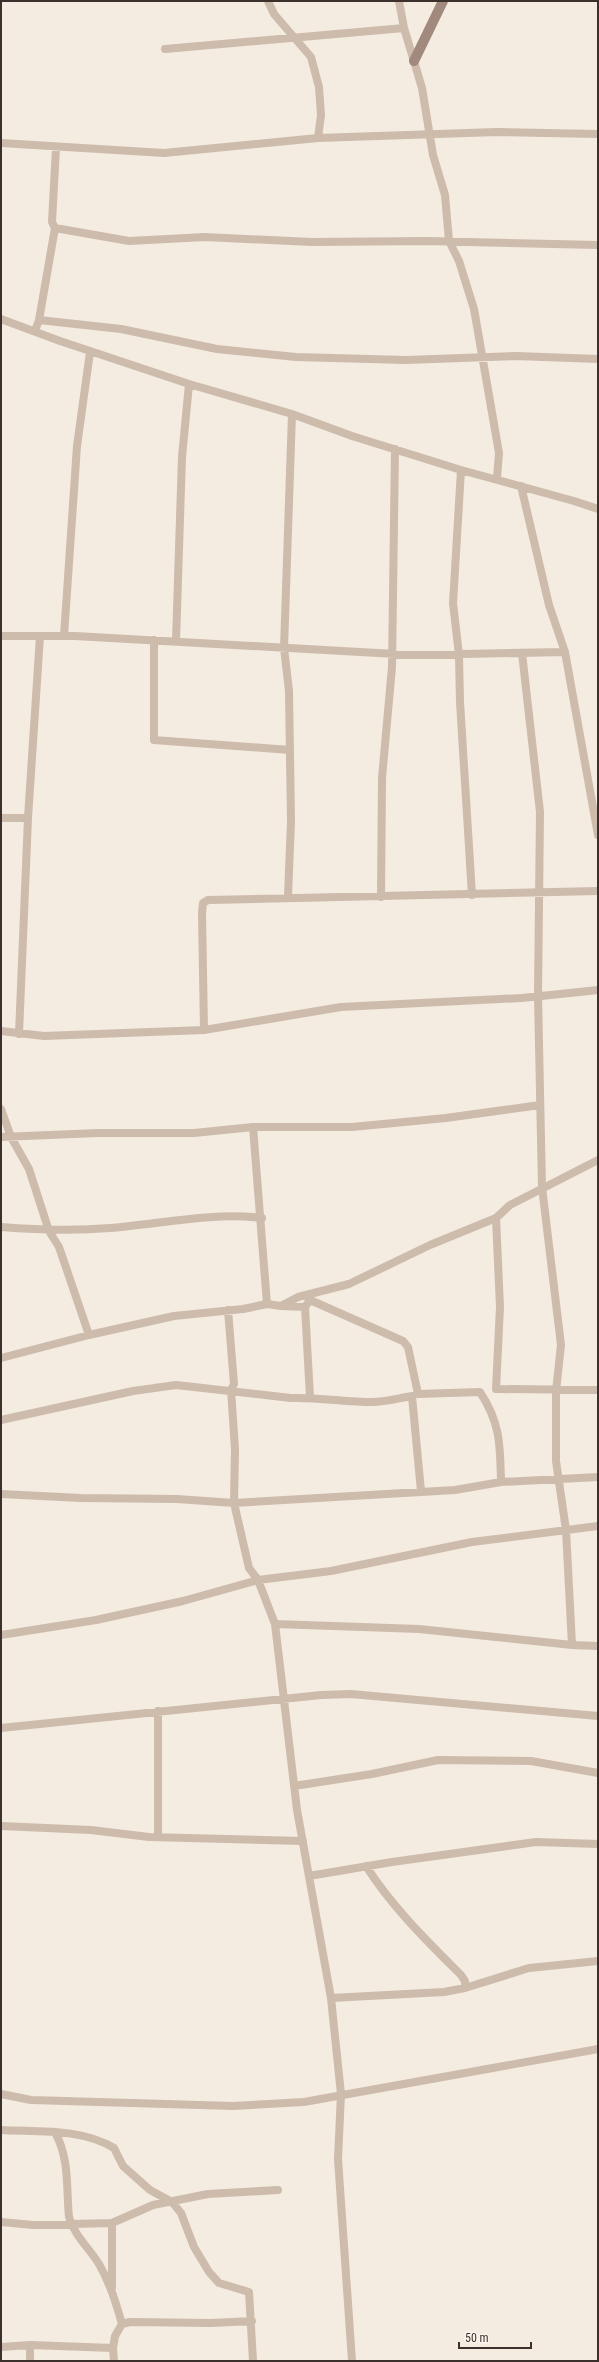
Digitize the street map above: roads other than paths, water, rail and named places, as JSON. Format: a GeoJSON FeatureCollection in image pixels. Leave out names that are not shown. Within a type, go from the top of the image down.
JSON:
{"type":"FeatureCollection","features":[{"type":"Feature","properties":{"kind":"street"},"geometry":{"type":"LineString","coordinates":[[268,1],[274,14],[292,37],[311,57],[319,87],[322,116],[318,138]]}},
{"type":"Feature","properties":{"kind":"street"},"geometry":{"type":"LineString","coordinates":[[399,1],[404,28],[422,88],[433,155],[445,195],[449,241],[460,261],[474,309],[499,453],[496,478]]}},
{"type":"Feature","properties":{"kind":"street"},"geometry":{"type":"LineString","coordinates":[[414,61],[443,1]]}},
{"type":"Feature","properties":{"kind":"street"},"geometry":{"type":"LineString","coordinates":[[165,49],[404,28]]}},
{"type":"Feature","properties":{"kind":"street"},"geometry":{"type":"LineString","coordinates":[[1,143],[56,148],[164,153],[318,138],[497,132],[598,134]]}},
{"type":"Feature","properties":{"kind":"street"},"geometry":{"type":"LineString","coordinates":[[35,331],[39,320],[55,228],[52,222],[56,148]]}},
{"type":"Feature","properties":{"kind":"street"},"geometry":{"type":"LineString","coordinates":[[55,228],[129,241],[205,237],[312,242],[449,241],[598,245]]}},
{"type":"Feature","properties":{"kind":"street"},"geometry":{"type":"LineString","coordinates":[[1,318],[90,352],[189,384],[292,414],[395,450],[461,470],[496,478],[598,509]]}},
{"type":"Feature","properties":{"kind":"street"},"geometry":{"type":"LineString","coordinates":[[39,320],[122,329],[217,349],[296,357],[406,360],[483,357],[598,359]]}},
{"type":"Feature","properties":{"kind":"street"},"geometry":{"type":"LineString","coordinates":[[64,636],[77,446],[90,352]]}},
{"type":"Feature","properties":{"kind":"street"},"geometry":{"type":"LineString","coordinates":[[176,641],[182,457],[189,384]]}},
{"type":"Feature","properties":{"kind":"street"},"geometry":{"type":"LineString","coordinates":[[288,896],[291,821],[290,750],[288,691],[284,648],[292,414]]}},
{"type":"Feature","properties":{"kind":"street"},"geometry":{"type":"LineString","coordinates":[[381,897],[382,778],[392,654],[395,547],[395,450]]}},
{"type":"Feature","properties":{"kind":"street"},"geometry":{"type":"LineString","coordinates":[[461,470],[454,603],[459,655],[460,702],[472,895]]}},
{"type":"Feature","properties":{"kind":"street"},"geometry":{"type":"LineString","coordinates":[[521,486],[549,606],[565,652],[598,835]]}},
{"type":"Feature","properties":{"kind":"street"},"geometry":{"type":"LineString","coordinates":[[1,636],[64,636],[176,641],[392,654],[459,655],[565,652]]}},
{"type":"Feature","properties":{"kind":"street"},"geometry":{"type":"LineString","coordinates":[[19,1034],[28,818],[40,636]]}},
{"type":"Feature","properties":{"kind":"street"},"geometry":{"type":"LineString","coordinates":[[154,640],[154,740],[290,750]]}},
{"type":"Feature","properties":{"kind":"street"},"geometry":{"type":"LineString","coordinates":[[522,653],[540,812],[538,995],[542,1187],[561,1345],[556,1391],[558,1480],[566,1530],[572,1645]]}},
{"type":"Feature","properties":{"kind":"street"},"geometry":{"type":"LineString","coordinates":[[1,818],[28,818]]}},
{"type":"Feature","properties":{"kind":"street"},"geometry":{"type":"LineString","coordinates":[[204,1030],[203,903],[208,900],[288,896],[381,897],[538,892],[598,892]]}},
{"type":"Feature","properties":{"kind":"street"},"geometry":{"type":"LineString","coordinates":[[1,1031],[19,1034],[52,1036],[204,1030],[341,1007],[522,998],[538,995],[598,990]]}},
{"type":"Feature","properties":{"kind":"street"},"geometry":{"type":"LineString","coordinates":[[1,1137],[98,1133],[194,1133],[253,1127],[352,1127],[446,1118],[540,1106]]}},
{"type":"Feature","properties":{"kind":"street"},"geometry":{"type":"LineString","coordinates":[[1,1109],[11,1137],[28,1169],[49,1231],[59,1247],[89,1335]]}},
{"type":"Feature","properties":{"kind":"street"},"geometry":{"type":"LineString","coordinates":[[253,1127],[262,1218],[267,1304]]}},
{"type":"Feature","properties":{"kind":"street"},"geometry":{"type":"LineString","coordinates":[[281,1306],[298,1297],[348,1284],[430,1245],[496,1218],[510,1205],[542,1187],[598,1160]]}},
{"type":"Feature","properties":{"kind":"street"},"geometry":{"type":"LineString","coordinates":[[1,1227],[49,1231],[110,1228],[185,1219],[245,1216],[262,1218]]}},
{"type":"Feature","properties":{"kind":"street"},"geometry":{"type":"LineString","coordinates":[[496,1218],[500,1307],[496,1389],[556,1391],[598,1390]]}},
{"type":"Feature","properties":{"kind":"street"},"geometry":{"type":"LineString","coordinates":[[310,1397],[305,1307],[310,1300],[403,1341],[408,1346],[418,1394],[480,1392]]}},
{"type":"Feature","properties":{"kind":"street"},"geometry":{"type":"LineString","coordinates":[[1,1358],[89,1335],[174,1316],[267,1304],[305,1307]]}},
{"type":"Feature","properties":{"kind":"street"},"geometry":{"type":"LineString","coordinates":[[228,1310],[234,1384],[231,1390],[235,1449],[234,1503],[250,1568],[258,1580],[275,1624],[294,1786],[331,1998],[341,2094],[338,2159],[352,2361]]}},
{"type":"Feature","properties":{"kind":"street"},"geometry":{"type":"LineString","coordinates":[[1,1420],[133,1391],[169,1386],[231,1390],[292,1398],[310,1397],[330,1401],[374,1402],[412,1396],[480,1392]]}},
{"type":"Feature","properties":{"kind":"street"},"geometry":{"type":"LineString","coordinates":[[480,1392],[489,1405],[499,1434],[501,1482]]}},
{"type":"Feature","properties":{"kind":"street"},"geometry":{"type":"LineString","coordinates":[[412,1396],[421,1491]]}},
{"type":"Feature","properties":{"kind":"street"},"geometry":{"type":"LineString","coordinates":[[1,1494],[80,1498],[177,1499],[234,1503],[455,1490],[501,1482],[598,1477]]}},
{"type":"Feature","properties":{"kind":"street"},"geometry":{"type":"LineString","coordinates":[[1,1635],[96,1620],[183,1601],[258,1580],[331,1571],[472,1542],[598,1526]]}},
{"type":"Feature","properties":{"kind":"street"},"geometry":{"type":"LineString","coordinates":[[275,1624],[419,1629],[572,1645],[598,1646]]}},
{"type":"Feature","properties":{"kind":"street"},"geometry":{"type":"LineString","coordinates":[[1,1728],[284,1698],[351,1694],[598,1716]]}},
{"type":"Feature","properties":{"kind":"street"},"geometry":{"type":"LineString","coordinates":[[158,1711],[158,1836]]}},
{"type":"Feature","properties":{"kind":"street"},"geometry":{"type":"LineString","coordinates":[[294,1786],[372,1774],[438,1760],[530,1761],[598,1772]]}},
{"type":"Feature","properties":{"kind":"street"},"geometry":{"type":"LineString","coordinates":[[1,1826],[91,1830],[158,1836],[303,1841]]}},
{"type":"Feature","properties":{"kind":"street"},"geometry":{"type":"LineString","coordinates":[[309,1876],[366,1866],[536,1842],[598,1844]]}},
{"type":"Feature","properties":{"kind":"street"},"geometry":{"type":"LineString","coordinates":[[366,1866],[380,1888],[404,1916],[461,1975],[465,1981],[466,1988]]}},
{"type":"Feature","properties":{"kind":"street"},"geometry":{"type":"LineString","coordinates":[[331,1998],[444,1992],[466,1988],[529,1968],[598,1961]]}},
{"type":"Feature","properties":{"kind":"street"},"geometry":{"type":"LineString","coordinates":[[1,2094],[31,2100],[233,2106],[304,2102],[341,2094],[598,2049]]}},
{"type":"Feature","properties":{"kind":"street"},"geometry":{"type":"LineString","coordinates":[[1,2130],[55,2132],[88,2136],[104,2142],[116,2150],[123,2166],[150,2190],[172,2202],[181,2213],[194,2247],[209,2272],[220,2283],[249,2292],[252,2321],[253,2361]]}},
{"type":"Feature","properties":{"kind":"street"},"geometry":{"type":"LineString","coordinates":[[55,2132],[62,2145],[66,2162],[68,2217],[71,2225],[98,2263],[112,2288],[122,2324]]}},
{"type":"Feature","properties":{"kind":"street"},"geometry":{"type":"LineString","coordinates":[[1,2222],[33,2225],[112,2223],[153,2205],[208,2194],[278,2190]]}},
{"type":"Feature","properties":{"kind":"street"},"geometry":{"type":"LineString","coordinates":[[112,2223],[112,2288]]}},
{"type":"Feature","properties":{"kind":"street"},"geometry":{"type":"LineString","coordinates":[[114,2361],[113,2348],[115,2336],[122,2324],[130,2322],[211,2323],[252,2321]]}},
{"type":"Feature","properties":{"kind":"street"},"geometry":{"type":"LineString","coordinates":[[1,2348],[30,2346],[113,2348]]}},
{"type":"Feature","properties":{"kind":"street"},"geometry":{"type":"LineString","coordinates":[[30,2346],[30,2361]]}}]}
